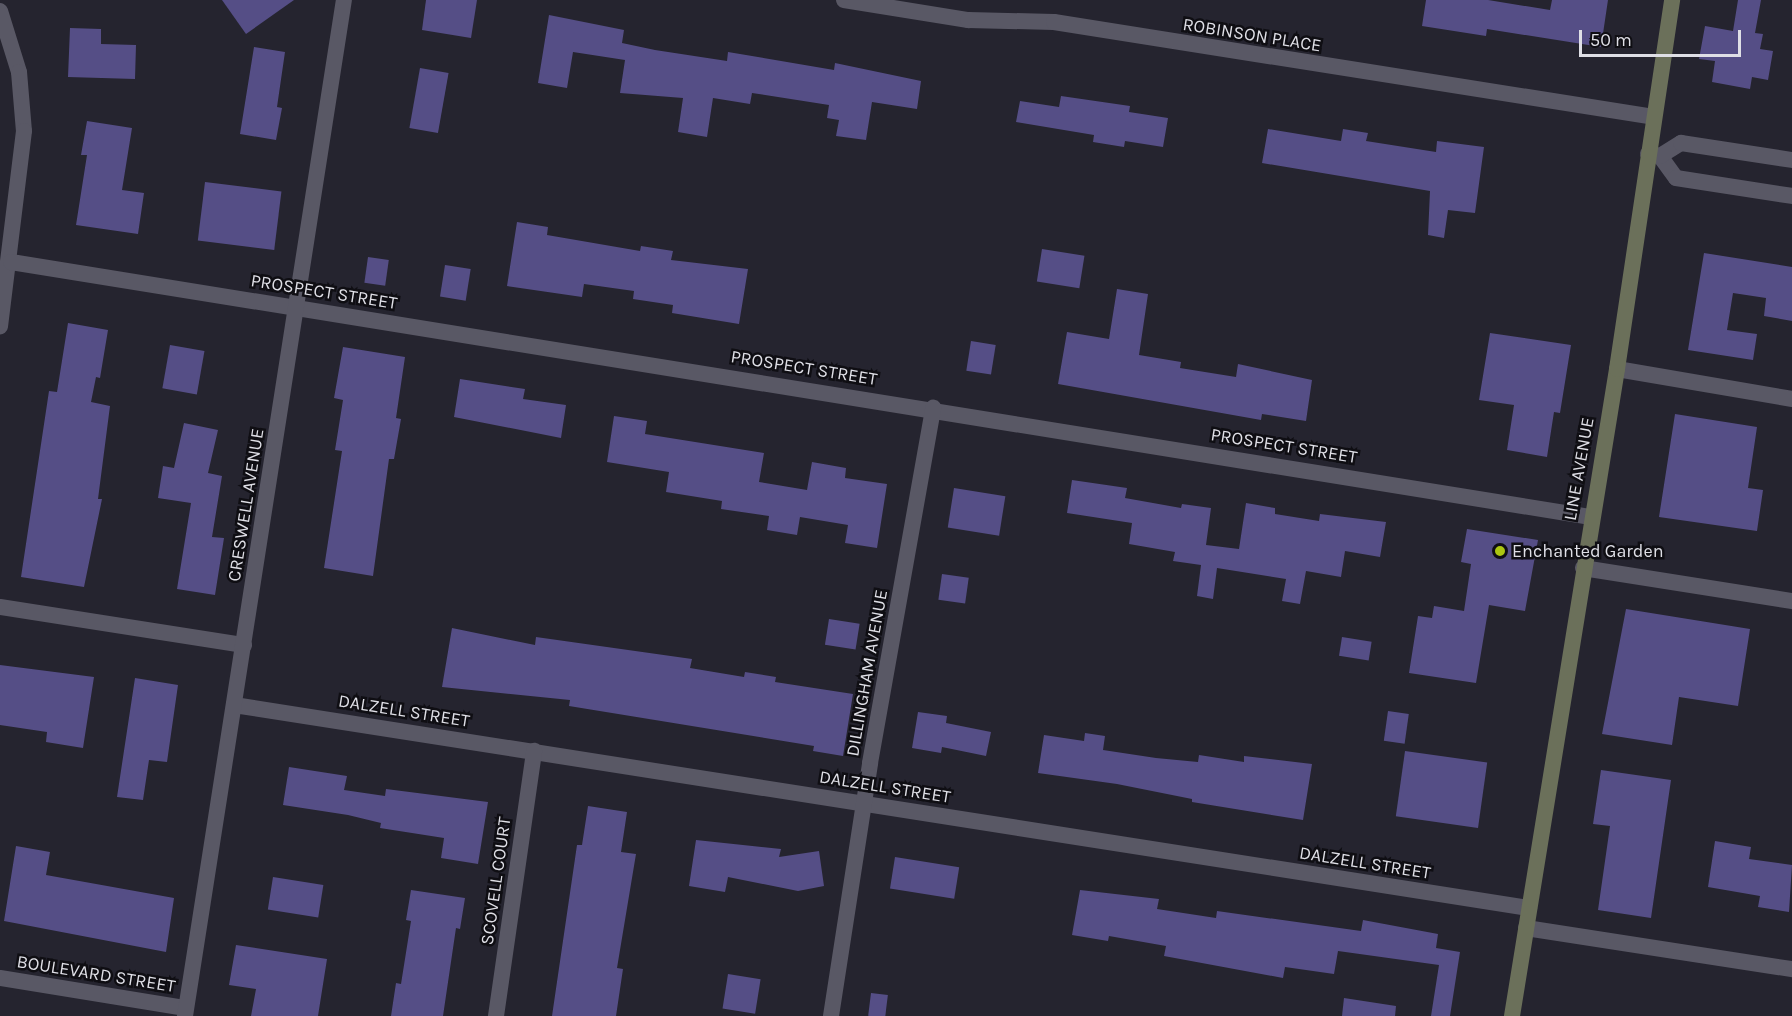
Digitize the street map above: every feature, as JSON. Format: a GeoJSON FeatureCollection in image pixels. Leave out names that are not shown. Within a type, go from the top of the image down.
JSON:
{"type":"FeatureCollection","features":[{"type":"Feature","properties":{"kind":"main road","name":"LINE AVENUE"},"geometry":{"type":"LineString","coordinates":[[1512,1016],[1590,517],[1654,155],[1654,117],[1672,0]]}},
{"type":"Feature","properties":{"kind":"street","name":"CRESWELL AVENUE"},"geometry":{"type":"LineString","coordinates":[[185,1012],[344,0]]}},
{"type":"Feature","properties":{"kind":"street","name":"ROBINSON PLACE"},"geometry":{"type":"LineString","coordinates":[[844,0],[968,20],[1054,22],[1654,117]]}},
{"type":"Feature","properties":{"kind":"street"},"geometry":{"type":"LineString","coordinates":[[0,12],[19,72],[24,131],[11,262],[0,327]]}},
{"type":"Feature","properties":{"kind":"street"},"geometry":{"type":"LineString","coordinates":[[1792,160],[1681,143],[1654,155],[1676,178],[1792,196]]}},
{"type":"Feature","properties":{"kind":"street","name":"PROSPECT STREET"},"geometry":{"type":"LineString","coordinates":[[11,262],[933,408],[1590,517]]}},
{"type":"Feature","properties":{"kind":"street"},"geometry":{"type":"LineString","coordinates":[[1617,369],[1792,399]]}},
{"type":"Feature","properties":{"kind":"street","name":"DILLINGHAM AVENUE"},"geometry":{"type":"LineString","coordinates":[[831,1016],[933,408]]}},
{"type":"Feature","properties":{"kind":"street"},"geometry":{"type":"LineString","coordinates":[[1583,568],[1792,601]]}},
{"type":"Feature","properties":{"kind":"street"},"geometry":{"type":"LineString","coordinates":[[0,607],[244,645]]}},
{"type":"Feature","properties":{"kind":"street","name":"DALZELL STREET"},"geometry":{"type":"LineString","coordinates":[[234,705],[1529,908]]}},
{"type":"Feature","properties":{"kind":"street","name":"SCOVELL COURT"},"geometry":{"type":"LineString","coordinates":[[496,1016],[534,751]]}},
{"type":"Feature","properties":{"kind":"street"},"geometry":{"type":"LineString","coordinates":[[1526,928],[1792,969]]}},
{"type":"Feature","properties":{"kind":"street","name":"BOULEVARD STREET"},"geometry":{"type":"LineString","coordinates":[[0,978],[185,1012]]}},
{"type":"Feature","properties":{"kind":"building"},"geometry":{"type":"Polygon","coordinates":[[[222,0],[294,0],[246,34],[222,0]]]}},
{"type":"Feature","properties":{"kind":"building"},"geometry":{"type":"Polygon","coordinates":[[[426,0],[477,0],[471,38],[422,30],[426,0]]]}},
{"type":"Feature","properties":{"kind":"building"},"geometry":{"type":"Polygon","coordinates":[[[1426,0],[1488,0],[1550,10],[1552,0],[1608,0],[1601,47],[1487,29],[1486,36],[1422,26],[1426,0]]]}},
{"type":"Feature","properties":{"kind":"building"},"geometry":{"type":"Polygon","coordinates":[[[1738,0],[1761,0],[1755,33],[1763,34],[1760,49],[1773,51],[1768,80],[1752,77],[1750,89],[1712,82],[1715,61],[1699,59],[1705,26],[1733,31],[1738,0]]]}},
{"type":"Feature","properties":{"kind":"building"},"geometry":{"type":"Polygon","coordinates":[[[549,15],[624,30],[622,43],[655,50],[727,61],[728,52],[834,70],[835,63],[921,81],[917,109],[872,102],[866,140],[836,136],[839,120],[827,118],[829,105],[752,93],[750,104],[713,98],[707,137],[678,132],[683,98],[620,93],[625,60],[573,52],[567,88],[538,83],[549,15]]]}},
{"type":"Feature","properties":{"kind":"building"},"geometry":{"type":"Polygon","coordinates":[[[70,28],[101,29],[101,44],[136,45],[135,79],[68,77],[70,28]]]}},
{"type":"Feature","properties":{"kind":"building"},"geometry":{"type":"Polygon","coordinates":[[[254,47],[285,52],[277,107],[282,108],[276,140],[240,134],[254,47]]]}},
{"type":"Feature","properties":{"kind":"building"},"geometry":{"type":"Polygon","coordinates":[[[420,68],[449,73],[438,133],[409,128],[420,68]]]}},
{"type":"Feature","properties":{"kind":"building"},"geometry":{"type":"Polygon","coordinates":[[[1061,96],[1130,106],[1129,112],[1168,118],[1163,147],[1125,141],[1124,147],[1093,142],[1094,135],[1016,122],[1020,101],[1059,107],[1061,96]]]}},
{"type":"Feature","properties":{"kind":"building"},"geometry":{"type":"Polygon","coordinates":[[[87,121],[132,128],[122,190],[144,193],[138,234],[76,225],[87,155],[81,155],[87,121]]]}},
{"type":"Feature","properties":{"kind":"building"},"geometry":{"type":"Polygon","coordinates":[[[1268,129],[1341,141],[1343,129],[1368,133],[1366,141],[1436,152],[1437,141],[1484,147],[1475,213],[1448,210],[1444,238],[1428,235],[1430,191],[1262,163],[1268,129]]]}},
{"type":"Feature","properties":{"kind":"building"},"geometry":{"type":"Polygon","coordinates":[[[205,182],[281,191],[274,250],[198,241],[205,182]]]}},
{"type":"Feature","properties":{"kind":"building"},"geometry":{"type":"Polygon","coordinates":[[[517,222],[548,227],[547,235],[640,251],[641,246],[673,251],[671,260],[748,269],[739,324],[672,313],[673,305],[633,299],[634,291],[584,284],[582,297],[507,286],[517,222]]]}},
{"type":"Feature","properties":{"kind":"building"},"geometry":{"type":"Polygon","coordinates":[[[1042,249],[1084,256],[1079,288],[1037,282],[1042,249]]]}},
{"type":"Feature","properties":{"kind":"building"},"geometry":{"type":"Polygon","coordinates":[[[1704,253],[1792,267],[1792,321],[1764,316],[1766,298],[1733,293],[1727,330],[1757,334],[1753,360],[1688,350],[1704,253]]]}},
{"type":"Feature","properties":{"kind":"building"},"geometry":{"type":"Polygon","coordinates":[[[368,257],[389,260],[385,286],[364,283],[368,257]]]}},
{"type":"Feature","properties":{"kind":"building"},"geometry":{"type":"Polygon","coordinates":[[[445,265],[471,269],[466,301],[440,297],[445,265]]]}},
{"type":"Feature","properties":{"kind":"building"},"geometry":{"type":"Polygon","coordinates":[[[1117,289],[1148,294],[1139,355],[1181,362],[1180,368],[1236,377],[1238,364],[1312,380],[1306,421],[1262,414],[1261,420],[1058,384],[1067,332],[1109,339],[1117,289]]]}},
{"type":"Feature","properties":{"kind":"building"},"geometry":{"type":"Polygon","coordinates":[[[68,323],[108,330],[100,378],[96,377],[91,402],[110,406],[98,499],[102,499],[84,587],[21,577],[49,391],[57,392],[68,323]]]}},
{"type":"Feature","properties":{"kind":"building"},"geometry":{"type":"Polygon","coordinates":[[[1490,333],[1571,345],[1560,413],[1554,412],[1547,457],[1507,450],[1514,405],[1479,400],[1490,333]]]}},
{"type":"Feature","properties":{"kind":"building"},"geometry":{"type":"Polygon","coordinates":[[[971,341],[996,345],[991,375],[966,371],[971,341]]]}},
{"type":"Feature","properties":{"kind":"building"},"geometry":{"type":"Polygon","coordinates":[[[170,345],[204,351],[197,394],[162,388],[170,345]]]}},
{"type":"Feature","properties":{"kind":"building"},"geometry":{"type":"Polygon","coordinates":[[[343,347],[405,357],[396,418],[401,419],[394,459],[389,459],[373,576],[324,568],[342,451],[335,450],[343,400],[334,398],[343,347]]]}},
{"type":"Feature","properties":{"kind":"building"},"geometry":{"type":"Polygon","coordinates":[[[460,379],[525,389],[523,399],[566,405],[561,438],[454,417],[460,379]]]}},
{"type":"Feature","properties":{"kind":"building"},"geometry":{"type":"Polygon","coordinates":[[[1675,414],[1757,427],[1748,488],[1763,490],[1757,531],[1659,517],[1675,414]]]}},
{"type":"Feature","properties":{"kind":"building"},"geometry":{"type":"Polygon","coordinates":[[[614,416],[647,421],[645,434],[764,453],[759,482],[807,490],[812,462],[846,468],[845,478],[887,484],[877,548],[845,543],[848,525],[800,517],[797,535],[767,530],[769,516],[721,509],[722,501],[666,492],[669,472],[607,462],[614,416]]]}},
{"type":"Feature","properties":{"kind":"building"},"geometry":{"type":"Polygon","coordinates":[[[184,423],[218,430],[208,473],[222,476],[212,537],[224,538],[215,595],[177,589],[191,503],[158,498],[163,466],[174,468],[184,423]]]}},
{"type":"Feature","properties":{"kind":"building"},"geometry":{"type":"Polygon","coordinates":[[[1072,480],[1127,488],[1125,498],[1181,508],[1182,504],[1211,508],[1206,545],[1239,549],[1246,503],[1275,508],[1275,514],[1319,521],[1320,514],[1386,522],[1380,557],[1345,551],[1341,577],[1306,571],[1300,604],[1282,601],[1286,579],[1217,568],[1213,599],[1197,596],[1201,565],[1173,561],[1175,552],[1129,544],[1132,523],[1067,513],[1072,480]]]}},
{"type":"Feature","properties":{"kind":"building"},"geometry":{"type":"Polygon","coordinates":[[[954,488],[1005,496],[999,536],[948,528],[954,488]]]}},
{"type":"Feature","properties":{"kind":"building"},"geometry":{"type":"Polygon","coordinates":[[[1467,529],[1538,540],[1525,611],[1489,605],[1476,683],[1409,673],[1418,616],[1432,618],[1434,606],[1464,611],[1471,564],[1461,562],[1467,529]]]}},
{"type":"Feature","properties":{"kind":"building"},"geometry":{"type":"Polygon","coordinates":[[[942,574],[969,578],[965,604],[938,600],[942,574]]]}},
{"type":"Feature","properties":{"kind":"building"},"geometry":{"type":"Polygon","coordinates":[[[1626,609],[1750,629],[1738,706],[1679,697],[1672,745],[1602,734],[1626,609]]]}},
{"type":"Feature","properties":{"kind":"building"},"geometry":{"type":"Polygon","coordinates":[[[829,619],[860,624],[856,650],[825,645],[829,619]]]}},
{"type":"Feature","properties":{"kind":"building"},"geometry":{"type":"Polygon","coordinates":[[[452,628],[535,645],[536,637],[692,659],[690,668],[744,677],[745,672],[776,677],[775,682],[853,694],[843,756],[813,751],[814,746],[569,706],[570,700],[442,687],[452,628]]]}},
{"type":"Feature","properties":{"kind":"building"},"geometry":{"type":"Polygon","coordinates":[[[1342,637],[1372,642],[1369,660],[1339,656],[1342,637]]]}},
{"type":"Feature","properties":{"kind":"building"},"geometry":{"type":"Polygon","coordinates":[[[0,665],[94,677],[83,748],[46,742],[47,732],[0,725],[0,665]]]}},
{"type":"Feature","properties":{"kind":"building"},"geometry":{"type":"Polygon","coordinates":[[[135,678],[178,685],[167,762],[149,760],[143,800],[117,797],[135,678]]]}},
{"type":"Feature","properties":{"kind":"building"},"geometry":{"type":"Polygon","coordinates":[[[1388,711],[1409,714],[1405,744],[1384,741],[1388,711]]]}},
{"type":"Feature","properties":{"kind":"building"},"geometry":{"type":"Polygon","coordinates":[[[918,712],[947,716],[946,723],[991,732],[986,756],[942,747],[941,753],[912,748],[918,712]]]}},
{"type":"Feature","properties":{"kind":"building"},"geometry":{"type":"Polygon","coordinates":[[[1085,733],[1105,736],[1103,750],[1156,758],[1198,762],[1199,755],[1244,762],[1244,756],[1312,764],[1303,820],[1192,802],[1192,799],[1117,784],[1038,773],[1044,735],[1084,741],[1085,733]]]}},
{"type":"Feature","properties":{"kind":"building"},"geometry":{"type":"Polygon","coordinates":[[[1405,751],[1487,763],[1478,828],[1396,816],[1405,751]]]}},
{"type":"Feature","properties":{"kind":"building"},"geometry":{"type":"Polygon","coordinates":[[[289,767],[347,776],[344,790],[385,796],[386,789],[488,802],[478,864],[441,858],[444,838],[380,828],[381,823],[348,815],[283,805],[289,767]]]}},
{"type":"Feature","properties":{"kind":"building"},"geometry":{"type":"Polygon","coordinates":[[[1601,770],[1671,780],[1651,918],[1598,910],[1610,826],[1593,824],[1601,770]]]}},
{"type":"Feature","properties":{"kind":"building"},"geometry":{"type":"Polygon","coordinates":[[[588,806],[627,812],[621,852],[636,854],[617,968],[623,969],[616,1016],[552,1016],[577,845],[582,845],[588,806]]]}},
{"type":"Feature","properties":{"kind":"building"},"geometry":{"type":"Polygon","coordinates":[[[696,840],[781,849],[779,857],[819,851],[824,886],[798,891],[728,877],[725,892],[689,886],[696,840]]]}},
{"type":"Feature","properties":{"kind":"building"},"geometry":{"type":"Polygon","coordinates":[[[1715,841],[1751,847],[1749,859],[1792,865],[1789,912],[1758,907],[1760,896],[1708,887],[1715,841]]]}},
{"type":"Feature","properties":{"kind":"building"},"geometry":{"type":"Polygon","coordinates":[[[16,846],[50,852],[46,875],[174,898],[166,952],[4,921],[16,846]]]}},
{"type":"Feature","properties":{"kind":"building"},"geometry":{"type":"Polygon","coordinates":[[[895,857],[959,867],[954,899],[890,889],[895,857]]]}},
{"type":"Feature","properties":{"kind":"building"},"geometry":{"type":"Polygon","coordinates":[[[273,877],[323,885],[318,918],[268,910],[273,877]]]}},
{"type":"Feature","properties":{"kind":"building"},"geometry":{"type":"Polygon","coordinates":[[[411,890],[465,898],[460,929],[456,928],[443,1016],[391,1016],[396,983],[401,984],[411,921],[406,920],[411,890]]]}},
{"type":"Feature","properties":{"kind":"building"},"geometry":{"type":"Polygon","coordinates":[[[1080,890],[1159,899],[1157,909],[1216,918],[1217,911],[1361,931],[1363,920],[1438,934],[1436,948],[1460,952],[1450,1016],[1431,1016],[1439,965],[1338,951],[1334,974],[1285,967],[1283,978],[1164,956],[1166,946],[1109,936],[1108,941],[1072,935],[1080,890]]]}},
{"type":"Feature","properties":{"kind":"building"},"geometry":{"type":"Polygon","coordinates":[[[236,945],[327,959],[318,1016],[251,1016],[256,989],[229,985],[236,945]]]}},
{"type":"Feature","properties":{"kind":"building"},"geometry":{"type":"Polygon","coordinates":[[[728,974],[761,979],[755,1014],[723,1009],[728,974]]]}},
{"type":"Feature","properties":{"kind":"building"},"geometry":{"type":"Polygon","coordinates":[[[871,993],[888,995],[885,1016],[868,1016],[871,993]]]}},
{"type":"Feature","properties":{"kind":"building"},"geometry":{"type":"Polygon","coordinates":[[[1344,998],[1396,1006],[1395,1016],[1342,1016],[1344,998]]]}},
{"type":"Feature","properties":{"kind":"place","name":"Enchanted Garden"},"geometry":{"type":"Point","coordinates":[1500,551]}}]}
